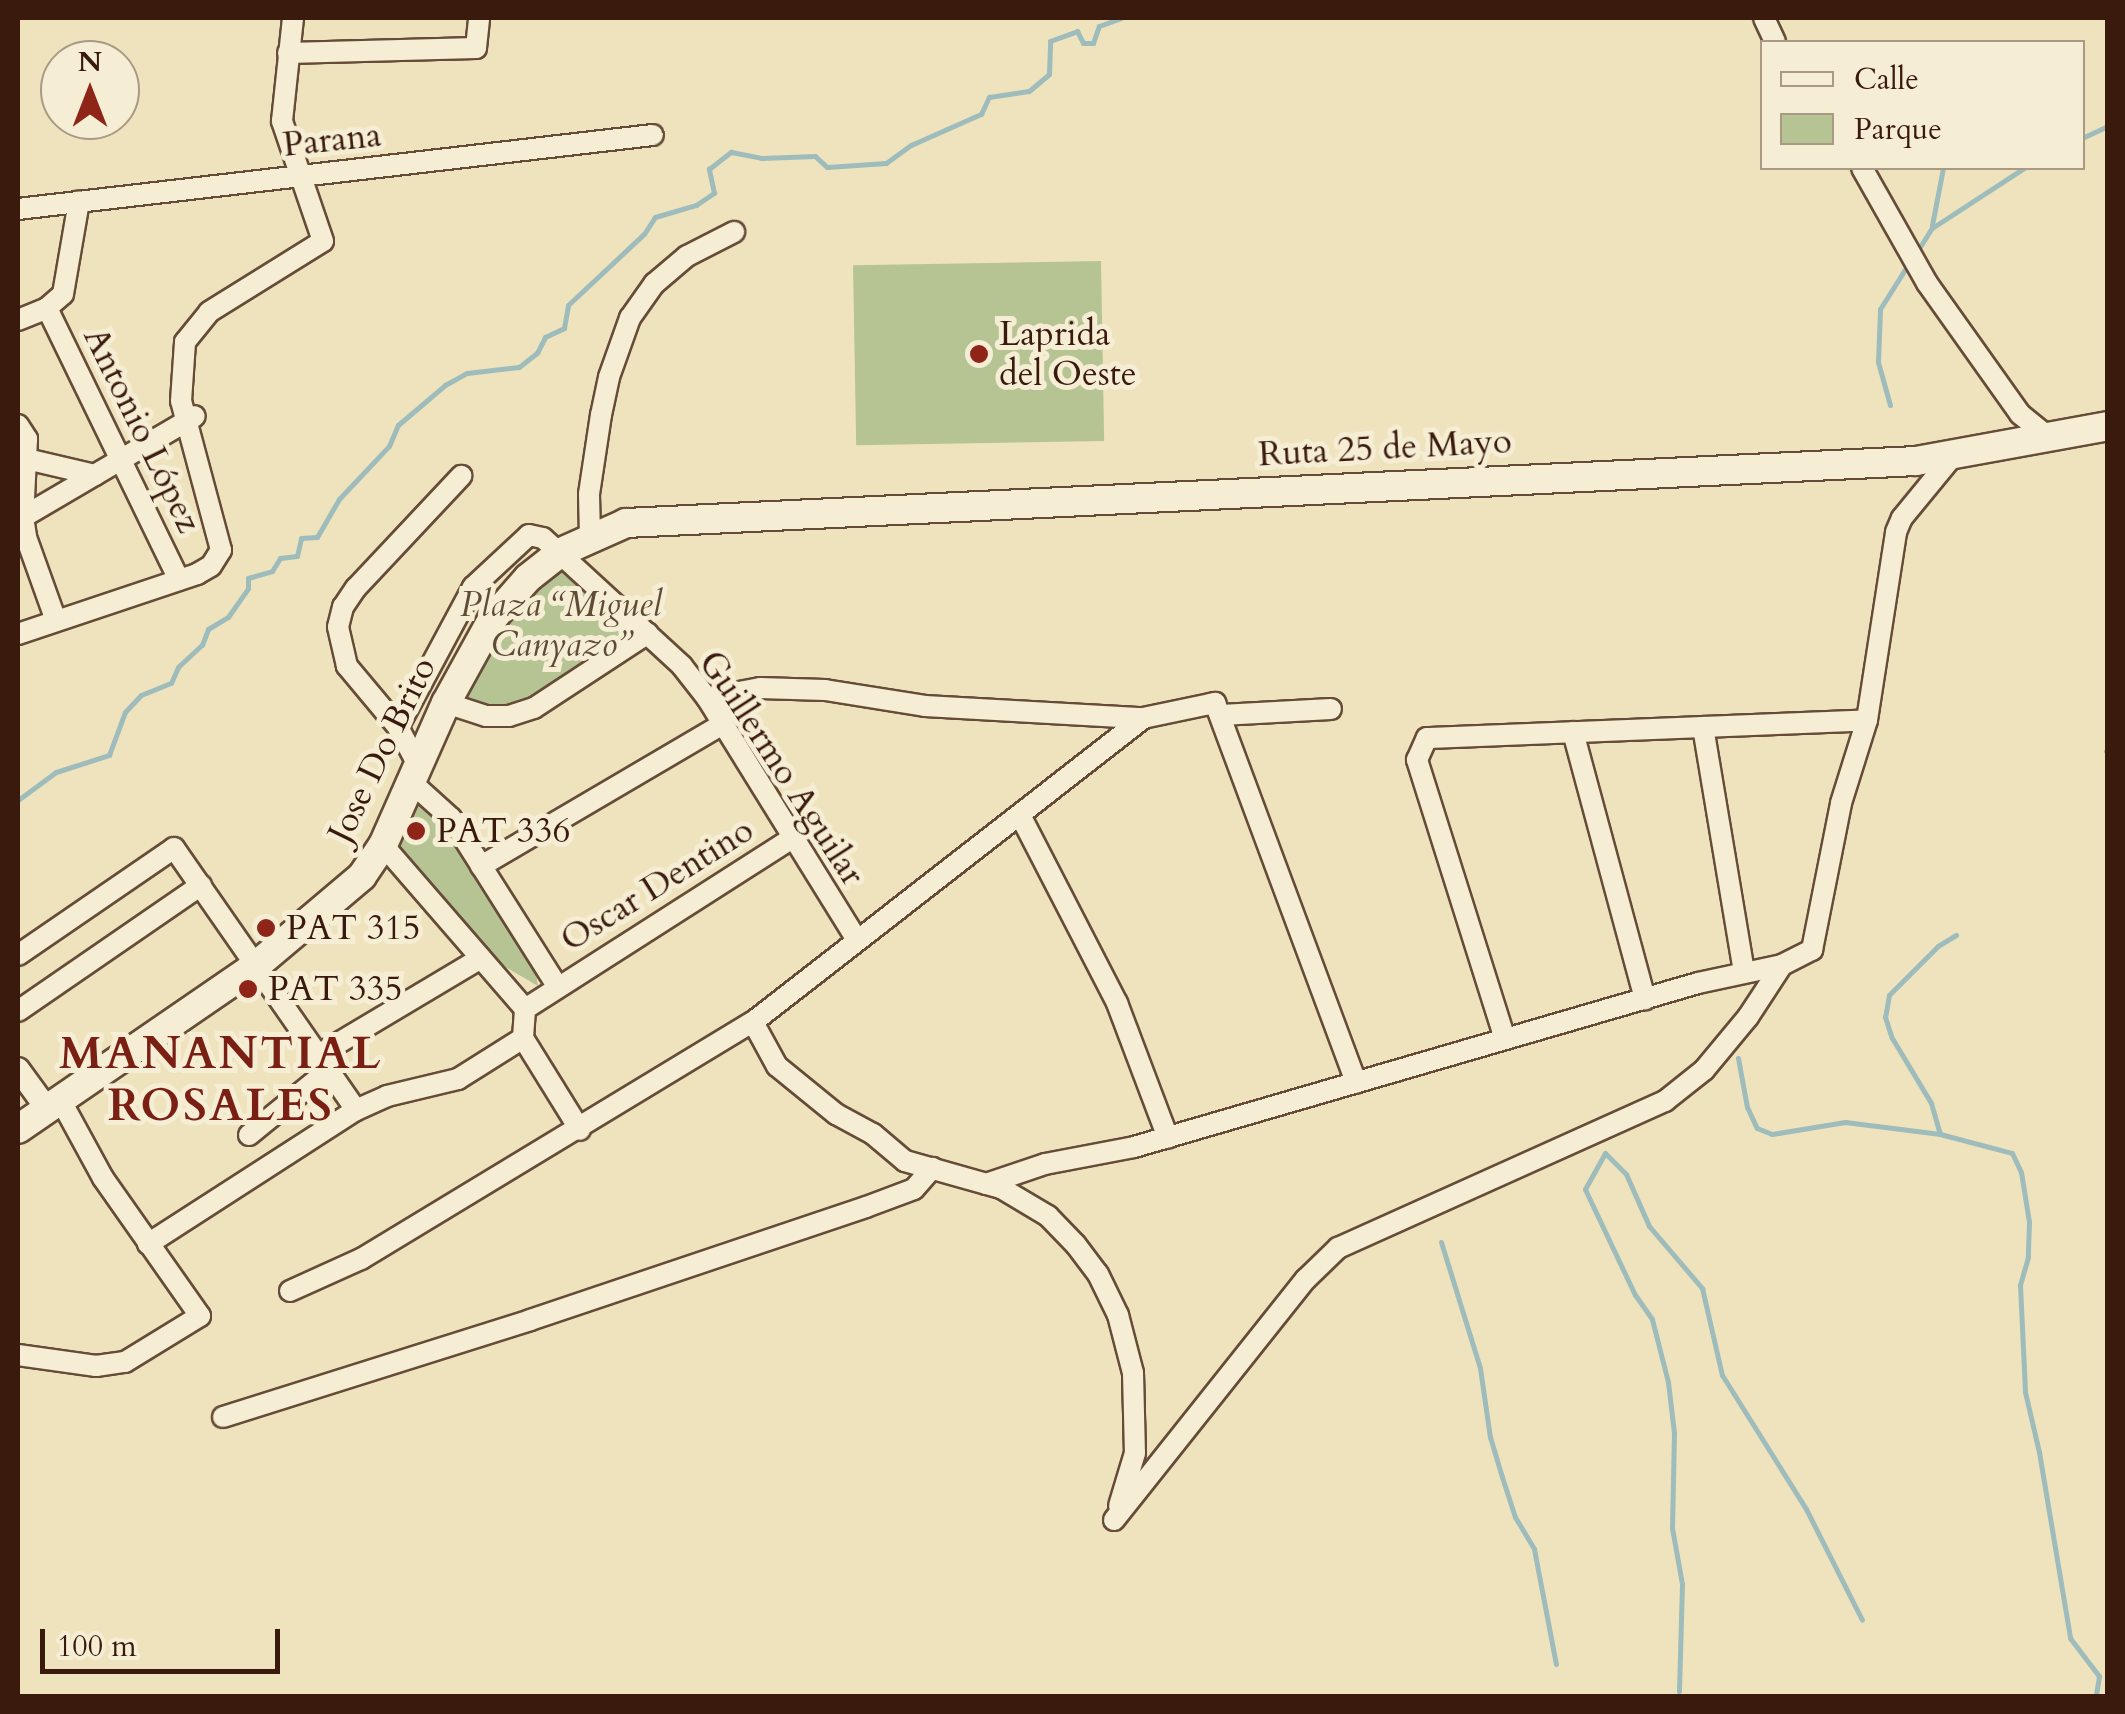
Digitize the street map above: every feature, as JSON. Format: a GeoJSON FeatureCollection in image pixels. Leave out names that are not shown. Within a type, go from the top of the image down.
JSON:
{"type":"FeatureCollection","features":[{"type":"Feature","properties":{"kind":"main road","name":"Ruta 25 de Mayo"},"geometry":{"type":"LineString","coordinates":[[663,519],[1953,456],[2108,426]]}},
{"type":"Feature","properties":{"kind":"main road","name":"Jose Do Brito"},"geometry":{"type":"LineString","coordinates":[[18,1129],[258,964],[334,904],[362,876],[383,845],[446,703],[494,618],[528,578],[561,552],[590,536],[626,523],[663,519]]}},
{"type":"Feature","properties":{"kind":"street"},"geometry":{"type":"LineString","coordinates":[[18,634],[54,618],[179,580],[212,566],[220,550],[191,418],[182,401],[186,342],[209,312],[323,241],[282,121],[293,18]]}},
{"type":"Feature","properties":{"kind":"street"},"geometry":{"type":"LineString","coordinates":[[288,54],[476,48],[479,18]]}},
{"type":"Feature","properties":{"kind":"street","name":"Parana"},"geometry":{"type":"LineString","coordinates":[[18,209],[653,135]]}},
{"type":"Feature","properties":{"kind":"street"},"geometry":{"type":"LineString","coordinates":[[1863,170],[1937,298],[2020,414],[2050,438]]}},
{"type":"Feature","properties":{"kind":"street"},"geometry":{"type":"LineString","coordinates":[[18,320],[48,308],[63,294],[79,201]]}},
{"type":"Feature","properties":{"kind":"street"},"geometry":{"type":"LineString","coordinates":[[590,536],[589,494],[608,377],[630,318],[654,284],[686,256],[734,232]]}},
{"type":"Feature","properties":{"kind":"street","name":"Antonio López"},"geometry":{"type":"LineString","coordinates":[[48,308],[179,580]]}},
{"type":"Feature","properties":{"kind":"street"},"geometry":{"type":"LineString","coordinates":[[22,516],[191,418]]}},
{"type":"Feature","properties":{"kind":"street"},"geometry":{"type":"LineString","coordinates":[[18,425],[27,439],[22,516],[54,618]]}},
{"type":"Feature","properties":{"kind":"street"},"geometry":{"type":"LineString","coordinates":[[986,1184],[1045,1164],[1168,1138],[1644,999],[1782,966],[1812,950],[1837,819],[1867,720],[1896,532],[1902,518],[1953,456]]}},
{"type":"Feature","properties":{"kind":"street"},"geometry":{"type":"LineString","coordinates":[[23,458],[94,475]]}},
{"type":"Feature","properties":{"kind":"street"},"geometry":{"type":"LineString","coordinates":[[462,476],[356,588],[343,607],[338,627],[347,666],[398,726],[415,774],[451,818],[558,987]]}},
{"type":"Feature","properties":{"kind":"street"},"geometry":{"type":"LineString","coordinates":[[398,726],[473,586],[529,535],[543,538],[561,552]]}},
{"type":"Feature","properties":{"kind":"street","name":"Guillermo Aguilar"},"geometry":{"type":"LineString","coordinates":[[561,552],[648,633],[707,698],[791,839],[858,940]]}},
{"type":"Feature","properties":{"kind":"street"},"geometry":{"type":"LineString","coordinates":[[446,703],[486,716],[509,716],[534,708],[648,633]]}},
{"type":"Feature","properties":{"kind":"street"},"geometry":{"type":"LineString","coordinates":[[707,698],[760,688],[826,690],[925,706],[1143,718],[1215,703],[1356,1083]]}},
{"type":"Feature","properties":{"kind":"street"},"geometry":{"type":"LineString","coordinates":[[1221,715],[1332,709]]}},
{"type":"Feature","properties":{"kind":"street"},"geometry":{"type":"LineString","coordinates":[[290,1291],[361,1259],[753,1022],[1143,718]]}},
{"type":"Feature","properties":{"kind":"street"},"geometry":{"type":"LineString","coordinates":[[1505,1040],[1418,760],[1427,738],[1867,720]]}},
{"type":"Feature","properties":{"kind":"street"},"geometry":{"type":"LineString","coordinates":[[481,866],[723,724]]}},
{"type":"Feature","properties":{"kind":"street"},"geometry":{"type":"LineString","coordinates":[[1703,726],[1744,973]]}},
{"type":"Feature","properties":{"kind":"street"},"geometry":{"type":"LineString","coordinates":[[1573,732],[1644,999]]}},
{"type":"Feature","properties":{"kind":"street"},"geometry":{"type":"LineString","coordinates":[[1020,815],[1117,1003],[1168,1138]]}},
{"type":"Feature","properties":{"kind":"street","name":"Oscar Dentino"},"geometry":{"type":"LineString","coordinates":[[525,1009],[791,839]]}},
{"type":"Feature","properties":{"kind":"street"},"geometry":{"type":"LineString","coordinates":[[383,845],[525,1009],[523,1038],[580,1130]]}},
{"type":"Feature","properties":{"kind":"street"},"geometry":{"type":"LineString","coordinates":[[18,955],[174,848],[356,1110]]}},
{"type":"Feature","properties":{"kind":"street"},"geometry":{"type":"LineString","coordinates":[[18,1011],[201,885]]}},
{"type":"Feature","properties":{"kind":"street"},"geometry":{"type":"LineString","coordinates":[[249,1136],[325,1062],[482,958]]}},
{"type":"Feature","properties":{"kind":"street"},"geometry":{"type":"LineString","coordinates":[[753,1022],[777,1066],[797,1086],[873,1134],[905,1161],[986,1184],[1048,1216],[1098,1274],[1118,1316],[1133,1373],[1137,1412],[1135,1452],[1114,1520],[1306,1279],[1338,1248],[1665,1100],[1704,1070],[1748,1017],[1782,966]]}},
{"type":"Feature","properties":{"kind":"street"},"geometry":{"type":"LineString","coordinates":[[148,1244],[356,1110],[387,1096],[458,1078],[523,1038]]}},
{"type":"Feature","properties":{"kind":"street"},"geometry":{"type":"LineString","coordinates":[[18,1068],[54,1105],[200,1316],[126,1362],[96,1366],[18,1355]]}},
{"type":"Feature","properties":{"kind":"street"},"geometry":{"type":"LineString","coordinates":[[223,1416],[530,1320],[866,1207],[914,1189],[932,1168]]}},
{"type":"Feature","properties":{"kind":"green space","name":"Laprida del Oeste"},"geometry":{"type":"Polygon","coordinates":[[[1101,261],[1104,441],[856,445],[853,265],[1101,261]]]}},
{"type":"Feature","properties":{"kind":"green space","name":"Plaza “Miguel Canyazo”"},"geometry":{"type":"Polygon","coordinates":[[[561,562],[641,626],[527,703],[494,707],[461,702],[495,630],[561,562]]]}},
{"type":"Feature","properties":{"kind":"green space"},"geometry":{"type":"Polygon","coordinates":[[[413,794],[446,823],[535,967],[538,986],[490,958],[393,849],[413,794]]]}},
{"type":"Feature","properties":{"kind":"waterway"},"geometry":{"type":"LineString","coordinates":[[18,800],[56,772],[109,755],[125,712],[141,695],[171,683],[178,667],[202,645],[208,629],[228,617],[248,588],[248,578],[272,571],[280,558],[297,556],[301,538],[317,537],[339,499],[389,446],[398,425],[445,385],[467,373],[519,367],[537,353],[545,337],[564,328],[568,305],[644,234],[655,217],[696,205],[714,193],[709,169],[731,152],[761,158],[815,156],[827,167],[886,163],[911,145],[981,114],[989,97],[1029,91],[1049,74],[1050,41],[1077,31],[1083,43],[1093,43],[1099,26],[1121,18]]}},
{"type":"Feature","properties":{"kind":"waterway"},"geometry":{"type":"LineString","coordinates":[[2085,137],[2108,126]]}},
{"type":"Feature","properties":{"kind":"waterway"},"geometry":{"type":"LineString","coordinates":[[1932,225],[1943,170]]}},
{"type":"Feature","properties":{"kind":"waterway"},"geometry":{"type":"LineString","coordinates":[[1918,250],[1932,228],[2021,170]]}},
{"type":"Feature","properties":{"kind":"waterway"},"geometry":{"type":"LineString","coordinates":[[1890,405],[1878,362],[1880,309],[1909,263]]}},
{"type":"Feature","properties":{"kind":"waterway"},"geometry":{"type":"LineString","coordinates":[[1956,935],[1938,946],[1889,995],[1885,1017],[1892,1038],[1931,1103],[1940,1134],[2012,1153],[2021,1172],[2029,1222],[2028,1257],[2020,1285],[2025,1392],[2070,1638],[2099,1676],[2096,1696]]}},
{"type":"Feature","properties":{"kind":"waterway"},"geometry":{"type":"LineString","coordinates":[[1738,1058],[1747,1107],[1757,1128],[1772,1134],[1845,1122],[1940,1134]]}},
{"type":"Feature","properties":{"kind":"waterway"},"geometry":{"type":"LineString","coordinates":[[1679,1691],[1682,1584],[1672,1528],[1674,1433],[1668,1382],[1652,1319],[1635,1295],[1585,1189],[1605,1153],[1626,1174],[1649,1226],[1702,1288],[1722,1375],[1806,1509],[1862,1620]]}},
{"type":"Feature","properties":{"kind":"waterway"},"geometry":{"type":"LineString","coordinates":[[1441,1242],[1480,1368],[1490,1437],[1502,1477],[1515,1517],[1534,1549],[1556,1664]]}},
{"type":"Feature","properties":{"kind":"place","name":"Laprida del Oeste"},"geometry":{"type":"Point","coordinates":[979,354]}},
{"type":"Feature","properties":{"kind":"place","name":"PAT 336"},"geometry":{"type":"Point","coordinates":[416,831]}},
{"type":"Feature","properties":{"kind":"place","name":"PAT 315"},"geometry":{"type":"Point","coordinates":[266,928]}},
{"type":"Feature","properties":{"kind":"place","name":"PAT 335"},"geometry":{"type":"Point","coordinates":[248,989]}},
{"type":"Feature","properties":{"kind":"district","name":"MANANTIAL ROSALES"},"geometry":{"type":"Point","coordinates":[221,1080]}}]}
